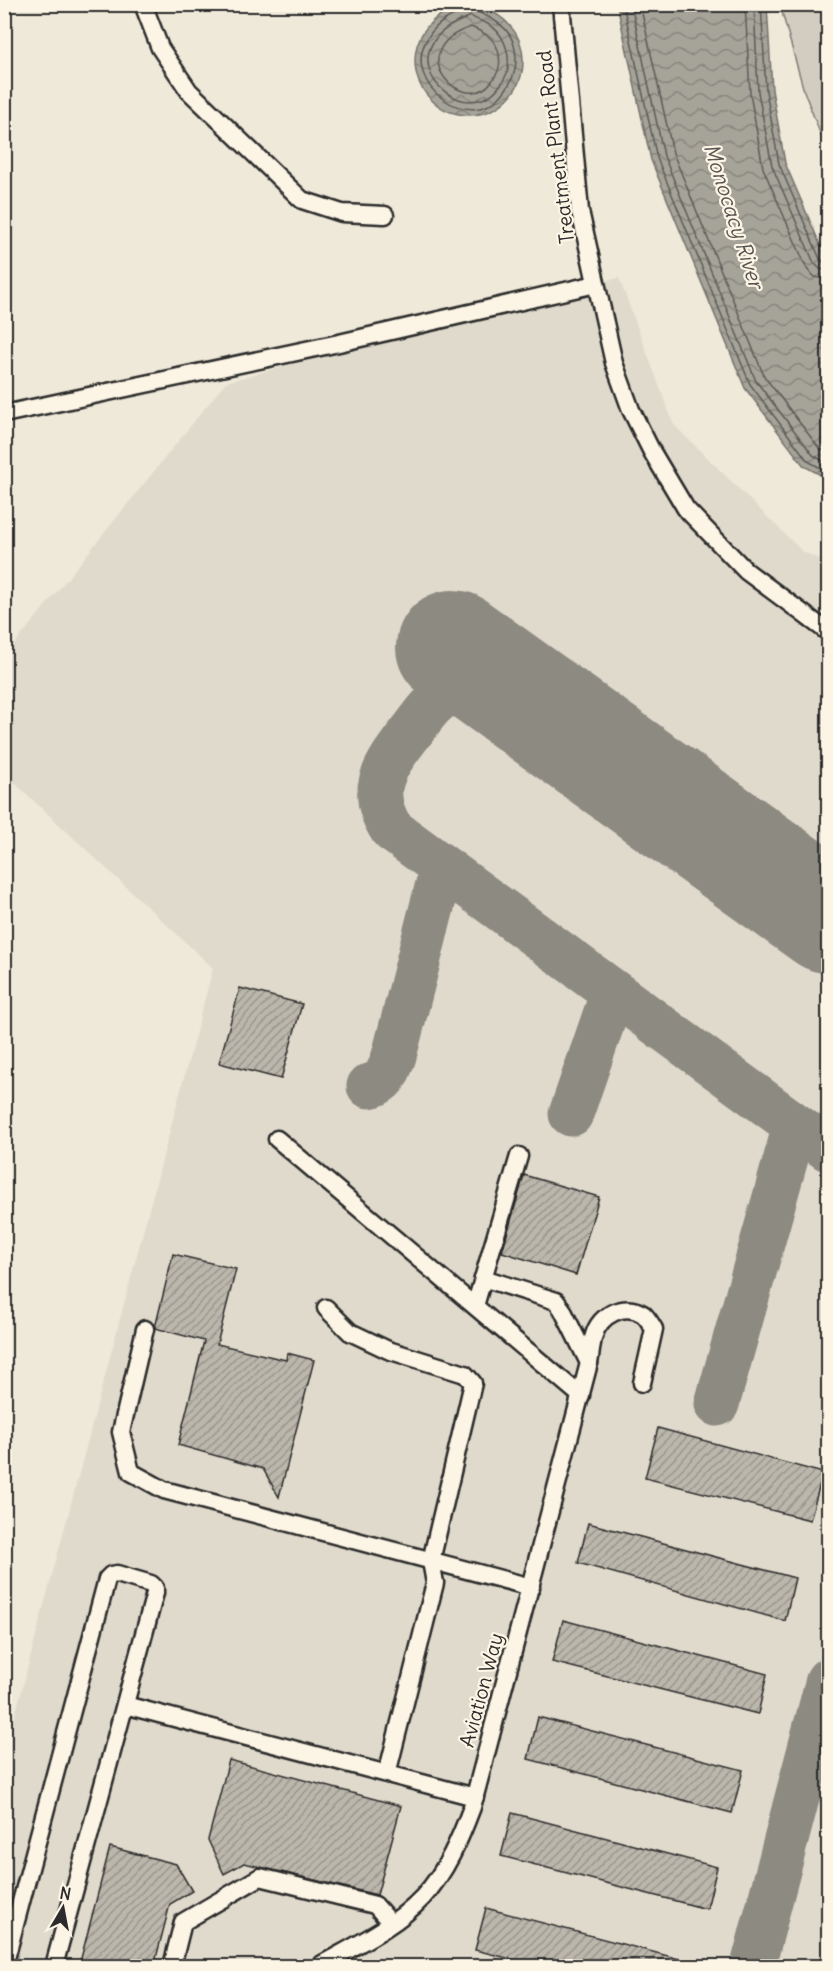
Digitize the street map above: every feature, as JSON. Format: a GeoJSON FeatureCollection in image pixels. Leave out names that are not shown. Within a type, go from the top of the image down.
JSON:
{"type":"FeatureCollection","features":[{"type":"Feature","properties":{"kind":"street"},"geometry":{"type":"LineString","coordinates":[[143,4],[160,48],[189,90],[302,200],[342,213],[385,215]]}},
{"type":"Feature","properties":{"kind":"street","name":"Treatment Plant Road"},"geometry":{"type":"LineString","coordinates":[[561,4],[580,211],[614,363],[631,410],[652,452],[686,509],[746,572],[828,632]]}},
{"type":"Feature","properties":{"kind":"street"},"geometry":{"type":"LineString","coordinates":[[4,414],[328,345],[596,284]]}},
{"type":"Feature","properties":{"kind":"street"},"geometry":{"type":"LineString","coordinates":[[277,1139],[581,1396]]}},
{"type":"Feature","properties":{"kind":"street"},"geometry":{"type":"LineString","coordinates":[[475,1306],[519,1156]]}},
{"type":"Feature","properties":{"kind":"street"},"geometry":{"type":"LineString","coordinates":[[483,1278],[556,1301],[589,1363]]}},
{"type":"Feature","properties":{"kind":"street"},"geometry":{"type":"LineString","coordinates":[[326,1308],[350,1332],[388,1350],[465,1374],[473,1383],[431,1561],[435,1583],[387,1774]]}},
{"type":"Feature","properties":{"kind":"street","name":"Aviation Way"},"geometry":{"type":"LineString","coordinates":[[319,1966],[391,1923],[423,1896],[444,1869],[463,1831],[475,1797],[531,1587],[581,1396],[594,1333],[614,1311],[630,1308],[644,1315],[654,1329],[642,1383]]}},
{"type":"Feature","properties":{"kind":"street"},"geometry":{"type":"LineString","coordinates":[[145,1329],[122,1432],[130,1472],[164,1490],[531,1587]]}},
{"type":"Feature","properties":{"kind":"street"},"geometry":{"type":"LineString","coordinates":[[4,1966],[107,1579],[117,1574],[151,1584],[155,1587],[155,1593],[54,1966]]}},
{"type":"Feature","properties":{"kind":"street"},"geometry":{"type":"LineString","coordinates":[[125,1705],[475,1797]]}},
{"type":"Feature","properties":{"kind":"street"},"geometry":{"type":"LineString","coordinates":[[172,1966],[183,1922],[260,1877],[375,1905],[391,1923]]}},
{"type":"Feature","properties":{"kind":"shaded area"},"geometry":{"type":"Polygon","coordinates":[[[780,5],[828,5],[828,154],[804,91],[780,5]]]}},
{"type":"Feature","properties":{"kind":"shaded area"},"geometry":{"type":"Polygon","coordinates":[[[619,278],[674,425],[803,552],[828,563],[828,1966],[5,1966],[5,1753],[213,968],[5,774],[5,656],[226,382],[575,287],[619,278]]]}},
{"type":"Feature","properties":{"kind":"water","name":"Monocacy River"},"geometry":{"type":"Polygon","coordinates":[[[617,5],[767,5],[772,90],[785,163],[828,263],[828,479],[804,466],[745,388],[651,160],[617,5]]]}},
{"type":"Feature","properties":{"kind":"water"},"geometry":{"type":"Polygon","coordinates":[[[469,7],[490,11],[507,23],[519,40],[523,61],[519,82],[507,99],[490,111],[469,115],[448,111],[431,99],[419,82],[415,61],[419,40],[431,23],[448,11],[469,7]]]}},
{"type":"Feature","properties":{"kind":"building"},"geometry":{"type":"Polygon","coordinates":[[[240,988],[302,1004],[281,1079],[219,1063],[240,988]]]}},
{"type":"Feature","properties":{"kind":"building"},"geometry":{"type":"Polygon","coordinates":[[[524,1175],[599,1197],[576,1275],[502,1252],[524,1175]]]}},
{"type":"Feature","properties":{"kind":"building"},"geometry":{"type":"Polygon","coordinates":[[[173,1254],[236,1269],[217,1344],[286,1360],[287,1353],[314,1360],[279,1497],[263,1469],[178,1445],[204,1341],[155,1328],[173,1254]]]}},
{"type":"Feature","properties":{"kind":"building"},"geometry":{"type":"Polygon","coordinates":[[[658,1428],[823,1473],[810,1520],[645,1478],[658,1428]]]}},
{"type":"Feature","properties":{"kind":"building"},"geometry":{"type":"Polygon","coordinates":[[[588,1523],[795,1578],[785,1621],[578,1563],[588,1523]]]}},
{"type":"Feature","properties":{"kind":"building"},"geometry":{"type":"Polygon","coordinates":[[[563,1620],[767,1674],[758,1714],[552,1662],[563,1620]]]}},
{"type":"Feature","properties":{"kind":"building"},"geometry":{"type":"Polygon","coordinates":[[[538,1717],[743,1770],[732,1813],[528,1759],[538,1717]]]}},
{"type":"Feature","properties":{"kind":"building"},"geometry":{"type":"Polygon","coordinates":[[[229,1760],[401,1806],[377,1895],[244,1863],[224,1874],[208,1840],[229,1760]]]}},
{"type":"Feature","properties":{"kind":"building"},"geometry":{"type":"Polygon","coordinates":[[[512,1813],[717,1867],[707,1909],[501,1856],[512,1813]]]}},
{"type":"Feature","properties":{"kind":"building"},"geometry":{"type":"Polygon","coordinates":[[[110,1847],[176,1864],[192,1891],[170,1904],[154,1966],[79,1966],[110,1847]]]}},
{"type":"Feature","properties":{"kind":"building"},"geometry":{"type":"Polygon","coordinates":[[[486,1908],[691,1962],[691,1966],[539,1966],[475,1950],[486,1908]]]}},
{"type":"Feature","properties":{"kind":"taxiway"},"geometry":{"type":"LineString","coordinates":[[506,684],[468,687],[454,691],[437,701],[424,715],[382,777],[380,802],[392,830],[828,1149]]}},
{"type":"Feature","properties":{"kind":"taxiway"},"geometry":{"type":"LineString","coordinates":[[369,1086],[383,1079],[394,1056],[442,868]]}},
{"type":"Feature","properties":{"kind":"taxiway"},"geometry":{"type":"LineString","coordinates":[[571,1114],[613,992]]}},
{"type":"Feature","properties":{"kind":"taxiway"},"geometry":{"type":"LineString","coordinates":[[717,1404],[795,1126]]}},
{"type":"Feature","properties":{"kind":"taxiway"},"geometry":{"type":"LineString","coordinates":[[753,1966],[828,1680]]}},
{"type":"Feature","properties":{"kind":"runway"},"geometry":{"type":"LineString","coordinates":[[453,647],[828,916]]}}]}
